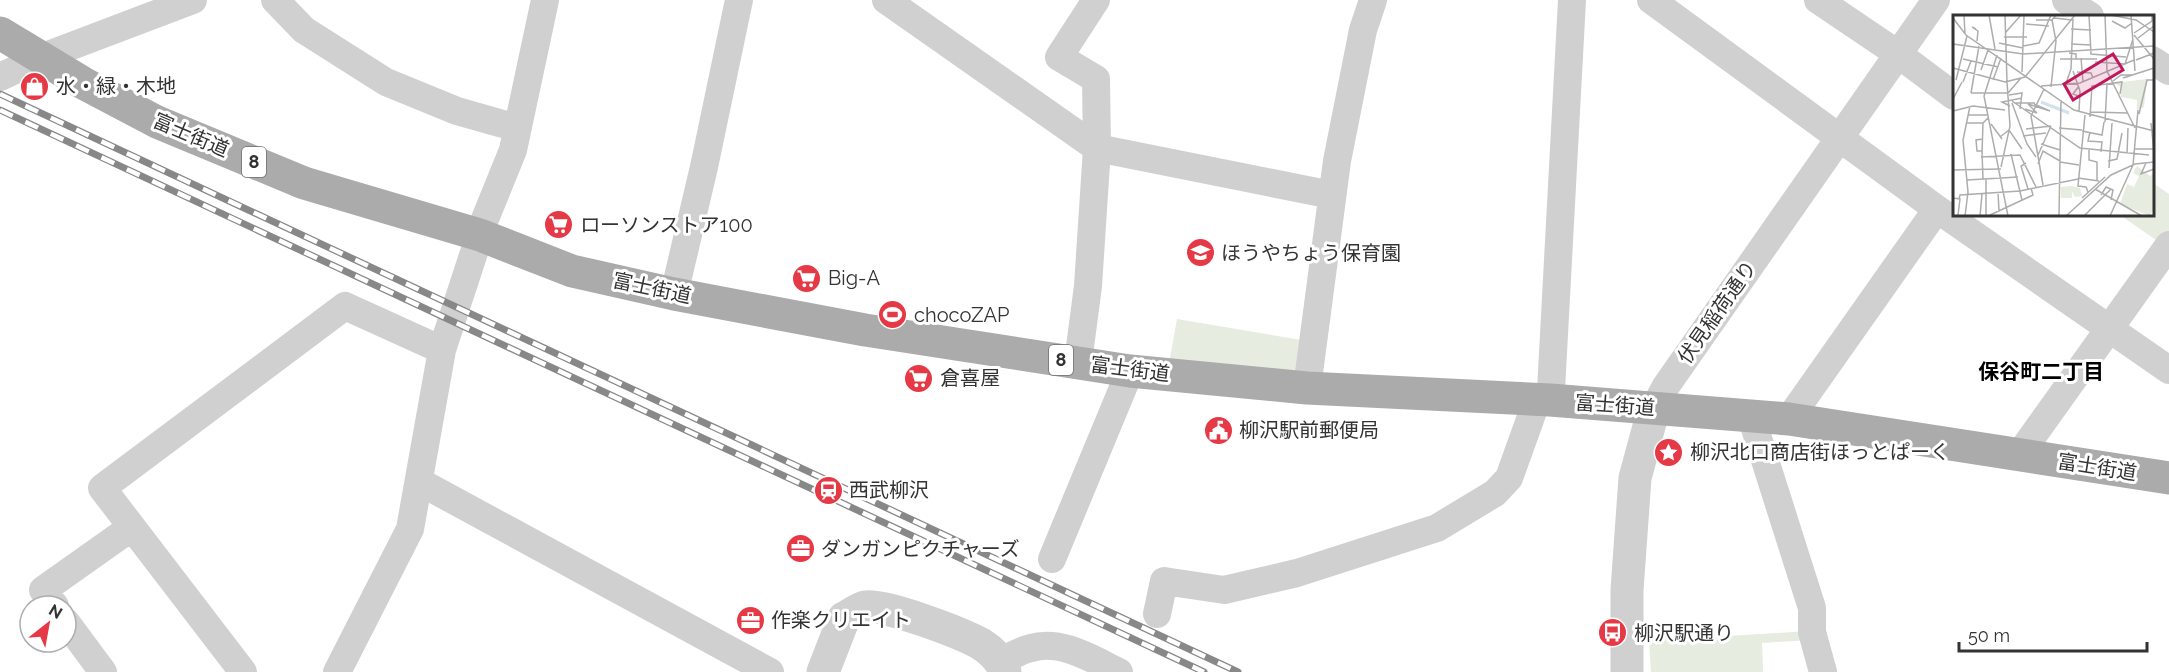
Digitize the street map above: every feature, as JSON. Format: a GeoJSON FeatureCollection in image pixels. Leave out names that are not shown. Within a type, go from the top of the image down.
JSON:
{"type":"FeatureCollection","features":[{"type":"Feature","properties":{"kind":"main road","name":"富士街道"},"geometry":{"type":"LineString","coordinates":[[0,33],[83,84],[157,122],[304,183],[480,235],[572,271],[674,294],[865,330],[1130,371],[1307,388],[1544,395],[1654,408],[1789,419],[2169,478]]}},
{"type":"Feature","properties":{"kind":"street"},"geometry":{"type":"LineString","coordinates":[[0,77],[40,58],[193,0]]}},
{"type":"Feature","properties":{"kind":"street"},"geometry":{"type":"LineString","coordinates":[[274,0],[304,30],[386,82],[457,111],[517,128]]}},
{"type":"Feature","properties":{"kind":"street"},"geometry":{"type":"LineString","coordinates":[[337,672],[410,529],[442,351],[480,235],[513,150],[545,0]]}},
{"type":"Feature","properties":{"kind":"street"},"geometry":{"type":"LineString","coordinates":[[674,294],[704,167],[739,0]]}},
{"type":"Feature","properties":{"kind":"street"},"geometry":{"type":"LineString","coordinates":[[886,0],[1097,148],[1332,195]]}},
{"type":"Feature","properties":{"kind":"street"},"geometry":{"type":"LineString","coordinates":[[1078,362],[1088,286],[1097,148],[1096,79],[1059,57],[1096,0]]}},
{"type":"Feature","properties":{"kind":"street"},"geometry":{"type":"LineString","coordinates":[[1307,388],[1337,162],[1363,30],[1373,0]]}},
{"type":"Feature","properties":{"kind":"street"},"geometry":{"type":"LineString","coordinates":[[1157,614],[1164,580],[1224,590],[1297,573],[1437,528],[1495,493],[1509,478],[1544,395],[1572,0]]}},
{"type":"Feature","properties":{"kind":"street"},"geometry":{"type":"LineString","coordinates":[[1651,0],[1937,209],[2169,370]]}},
{"type":"Feature","properties":{"kind":"street"},"geometry":{"type":"LineString","coordinates":[[1818,0],[1898,54],[1953,95]]}},
{"type":"Feature","properties":{"kind":"street","name":"伏見稲荷通り"},"geometry":{"type":"LineString","coordinates":[[1627,672],[1627,590],[1635,478],[1654,408],[1666,386],[1936,0]]}},
{"type":"Feature","properties":{"kind":"street"},"geometry":{"type":"LineString","coordinates":[[2154,61],[2169,71]]}},
{"type":"Feature","properties":{"kind":"street"},"geometry":{"type":"LineString","coordinates":[[1789,419],[1937,209]]}},
{"type":"Feature","properties":{"kind":"street"},"geometry":{"type":"LineString","coordinates":[[2019,455],[2169,245]]}},
{"type":"Feature","properties":{"kind":"street"},"geometry":{"type":"LineString","coordinates":[[243,672],[102,488],[345,306],[442,351]]}},
{"type":"Feature","properties":{"kind":"street"},"geometry":{"type":"LineString","coordinates":[[1052,558],[1130,371]]}},
{"type":"Feature","properties":{"kind":"street"},"geometry":{"type":"LineString","coordinates":[[1751,416],[1812,608],[1812,632],[1823,672]]}},
{"type":"Feature","properties":{"kind":"street"},"geometry":{"type":"LineString","coordinates":[[420,482],[770,672]]}},
{"type":"Feature","properties":{"kind":"street"},"geometry":{"type":"LineString","coordinates":[[46,594],[43,590],[132,527]]}},
{"type":"Feature","properties":{"kind":"street"},"geometry":{"type":"LineString","coordinates":[[823,672],[844,618],[865,607],[888,610],[919,619],[982,645],[1003,667],[1031,647],[1053,644],[1077,652],[1119,672]]}},
{"type":"Feature","properties":{"kind":"street"},"geometry":{"type":"LineString","coordinates":[[78,638],[103,672]]}},
{"type":"Feature","properties":{"kind":"shaded area"},"geometry":{"type":"Polygon","coordinates":[[[2154,184],[2169,194],[2169,249],[2121,216],[2154,216],[2154,184]]]}},
{"type":"Feature","properties":{"kind":"shaded area"},"geometry":{"type":"Polygon","coordinates":[[[1177,319],[1313,342],[1307,383],[1168,369],[1177,319]]]}},
{"type":"Feature","properties":{"kind":"shaded area"},"geometry":{"type":"Polygon","coordinates":[[[1808,631],[1809,640],[1762,643],[1763,672],[1651,672],[1649,641],[1808,631]]]}},
{"type":"Feature","properties":{"kind":"railway"},"geometry":{"type":"LineString","coordinates":[[0,94],[1238,672]]}},
{"type":"Feature","properties":{"kind":"railway"},"geometry":{"type":"LineString","coordinates":[[0,110],[1204,672]]}},
{"type":"Feature","properties":{"kind":"place","name":"水・緑・木地"},"geometry":{"type":"Point","coordinates":[35,86]}},
{"type":"Feature","properties":{"kind":"place","name":"ローソンストア100"},"geometry":{"type":"Point","coordinates":[559,225]}},
{"type":"Feature","properties":{"kind":"place","name":"ほうやちょう保育園"},"geometry":{"type":"Point","coordinates":[1200,253]}},
{"type":"Feature","properties":{"kind":"place","name":"Big-A"},"geometry":{"type":"Point","coordinates":[807,278]}},
{"type":"Feature","properties":{"kind":"place","name":"chocoZAP"},"geometry":{"type":"Point","coordinates":[893,315]}},
{"type":"Feature","properties":{"kind":"place","name":"倉喜屋"},"geometry":{"type":"Point","coordinates":[919,378]}},
{"type":"Feature","properties":{"kind":"place","name":"柳沢駅前郵便局"},"geometry":{"type":"Point","coordinates":[1218,430]}},
{"type":"Feature","properties":{"kind":"place","name":"柳沢北口商店街ほっとぱーく"},"geometry":{"type":"Point","coordinates":[1669,452]}},
{"type":"Feature","properties":{"kind":"place","name":"西武柳沢"},"geometry":{"type":"Point","coordinates":[828,490]}},
{"type":"Feature","properties":{"kind":"place","name":"ダンガンピクチャーズ"},"geometry":{"type":"Point","coordinates":[800,549]}},
{"type":"Feature","properties":{"kind":"place","name":"作楽クリエイト"},"geometry":{"type":"Point","coordinates":[750,620]}},
{"type":"Feature","properties":{"kind":"place","name":"柳沢駅通り"},"geometry":{"type":"Point","coordinates":[1613,633]}},
{"type":"Feature","properties":{"kind":"district","name":"保谷町二丁目"},"geometry":{"type":"Point","coordinates":[2041,372]}}]}
